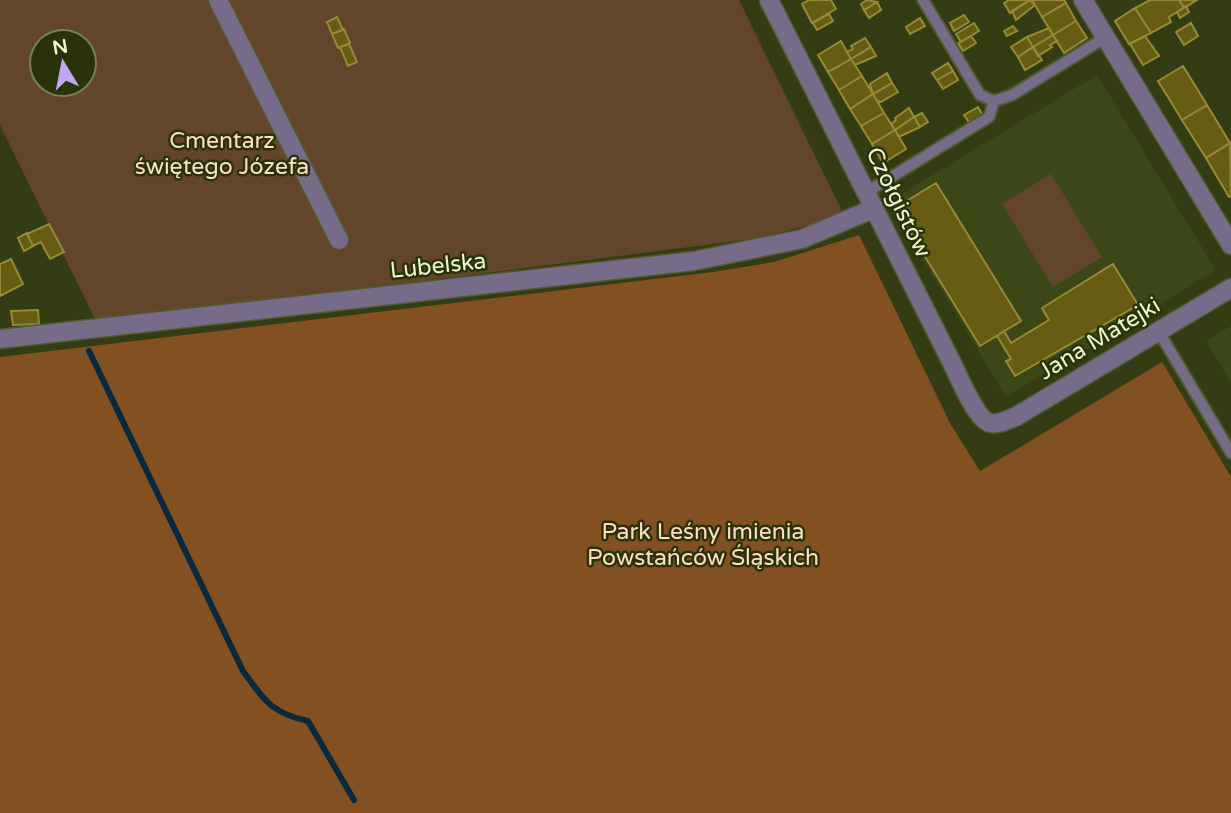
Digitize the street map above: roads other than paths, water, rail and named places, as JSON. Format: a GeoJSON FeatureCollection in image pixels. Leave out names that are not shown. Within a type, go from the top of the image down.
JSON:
{"type":"FeatureCollection","features":[{"type":"Feature","properties":{"kind":"street"},"geometry":{"type":"LineString","coordinates":[[218,0],[340,240]]}},
{"type":"Feature","properties":{"kind":"street","name":"Czołgistów"},"geometry":{"type":"LineString","coordinates":[[769,0],[971,400],[989,423]]}},
{"type":"Feature","properties":{"kind":"street"},"geometry":{"type":"LineString","coordinates":[[1083,0],[1231,245]]}},
{"type":"Feature","properties":{"kind":"street","name":"Lubelska"},"geometry":{"type":"LineString","coordinates":[[0,339],[706,259],[802,239],[871,200]]}},
{"type":"Feature","properties":{"kind":"street","name":"Jana Matejki"},"geometry":{"type":"LineString","coordinates":[[989,423],[1000,423],[1017,416],[1231,288]]}},
{"type":"Feature","properties":{"kind":"lane"},"geometry":{"type":"LineString","coordinates":[[923,0],[980,95],[994,101],[1012,95],[1106,37]]}},
{"type":"Feature","properties":{"kind":"lane"},"geometry":{"type":"LineString","coordinates":[[871,200],[989,117],[994,101]]}},
{"type":"Feature","properties":{"kind":"lane"},"geometry":{"type":"LineString","coordinates":[[1159,332],[1231,453]]}},
{"type":"Feature","properties":{"kind":"waterway"},"geometry":{"type":"LineString","coordinates":[[89,351],[243,671],[270,704],[285,714],[308,721],[354,800]]}},
{"type":"Feature","properties":{"kind":"park label","name":"Cmentarz świętego Józefa"},"geometry":{"type":"Point","coordinates":[222,153]}},
{"type":"Feature","properties":{"kind":"park label","name":"Park Leśny imienia Powstańców Śląskich"},"geometry":{"type":"Point","coordinates":[703,544]}}]}
